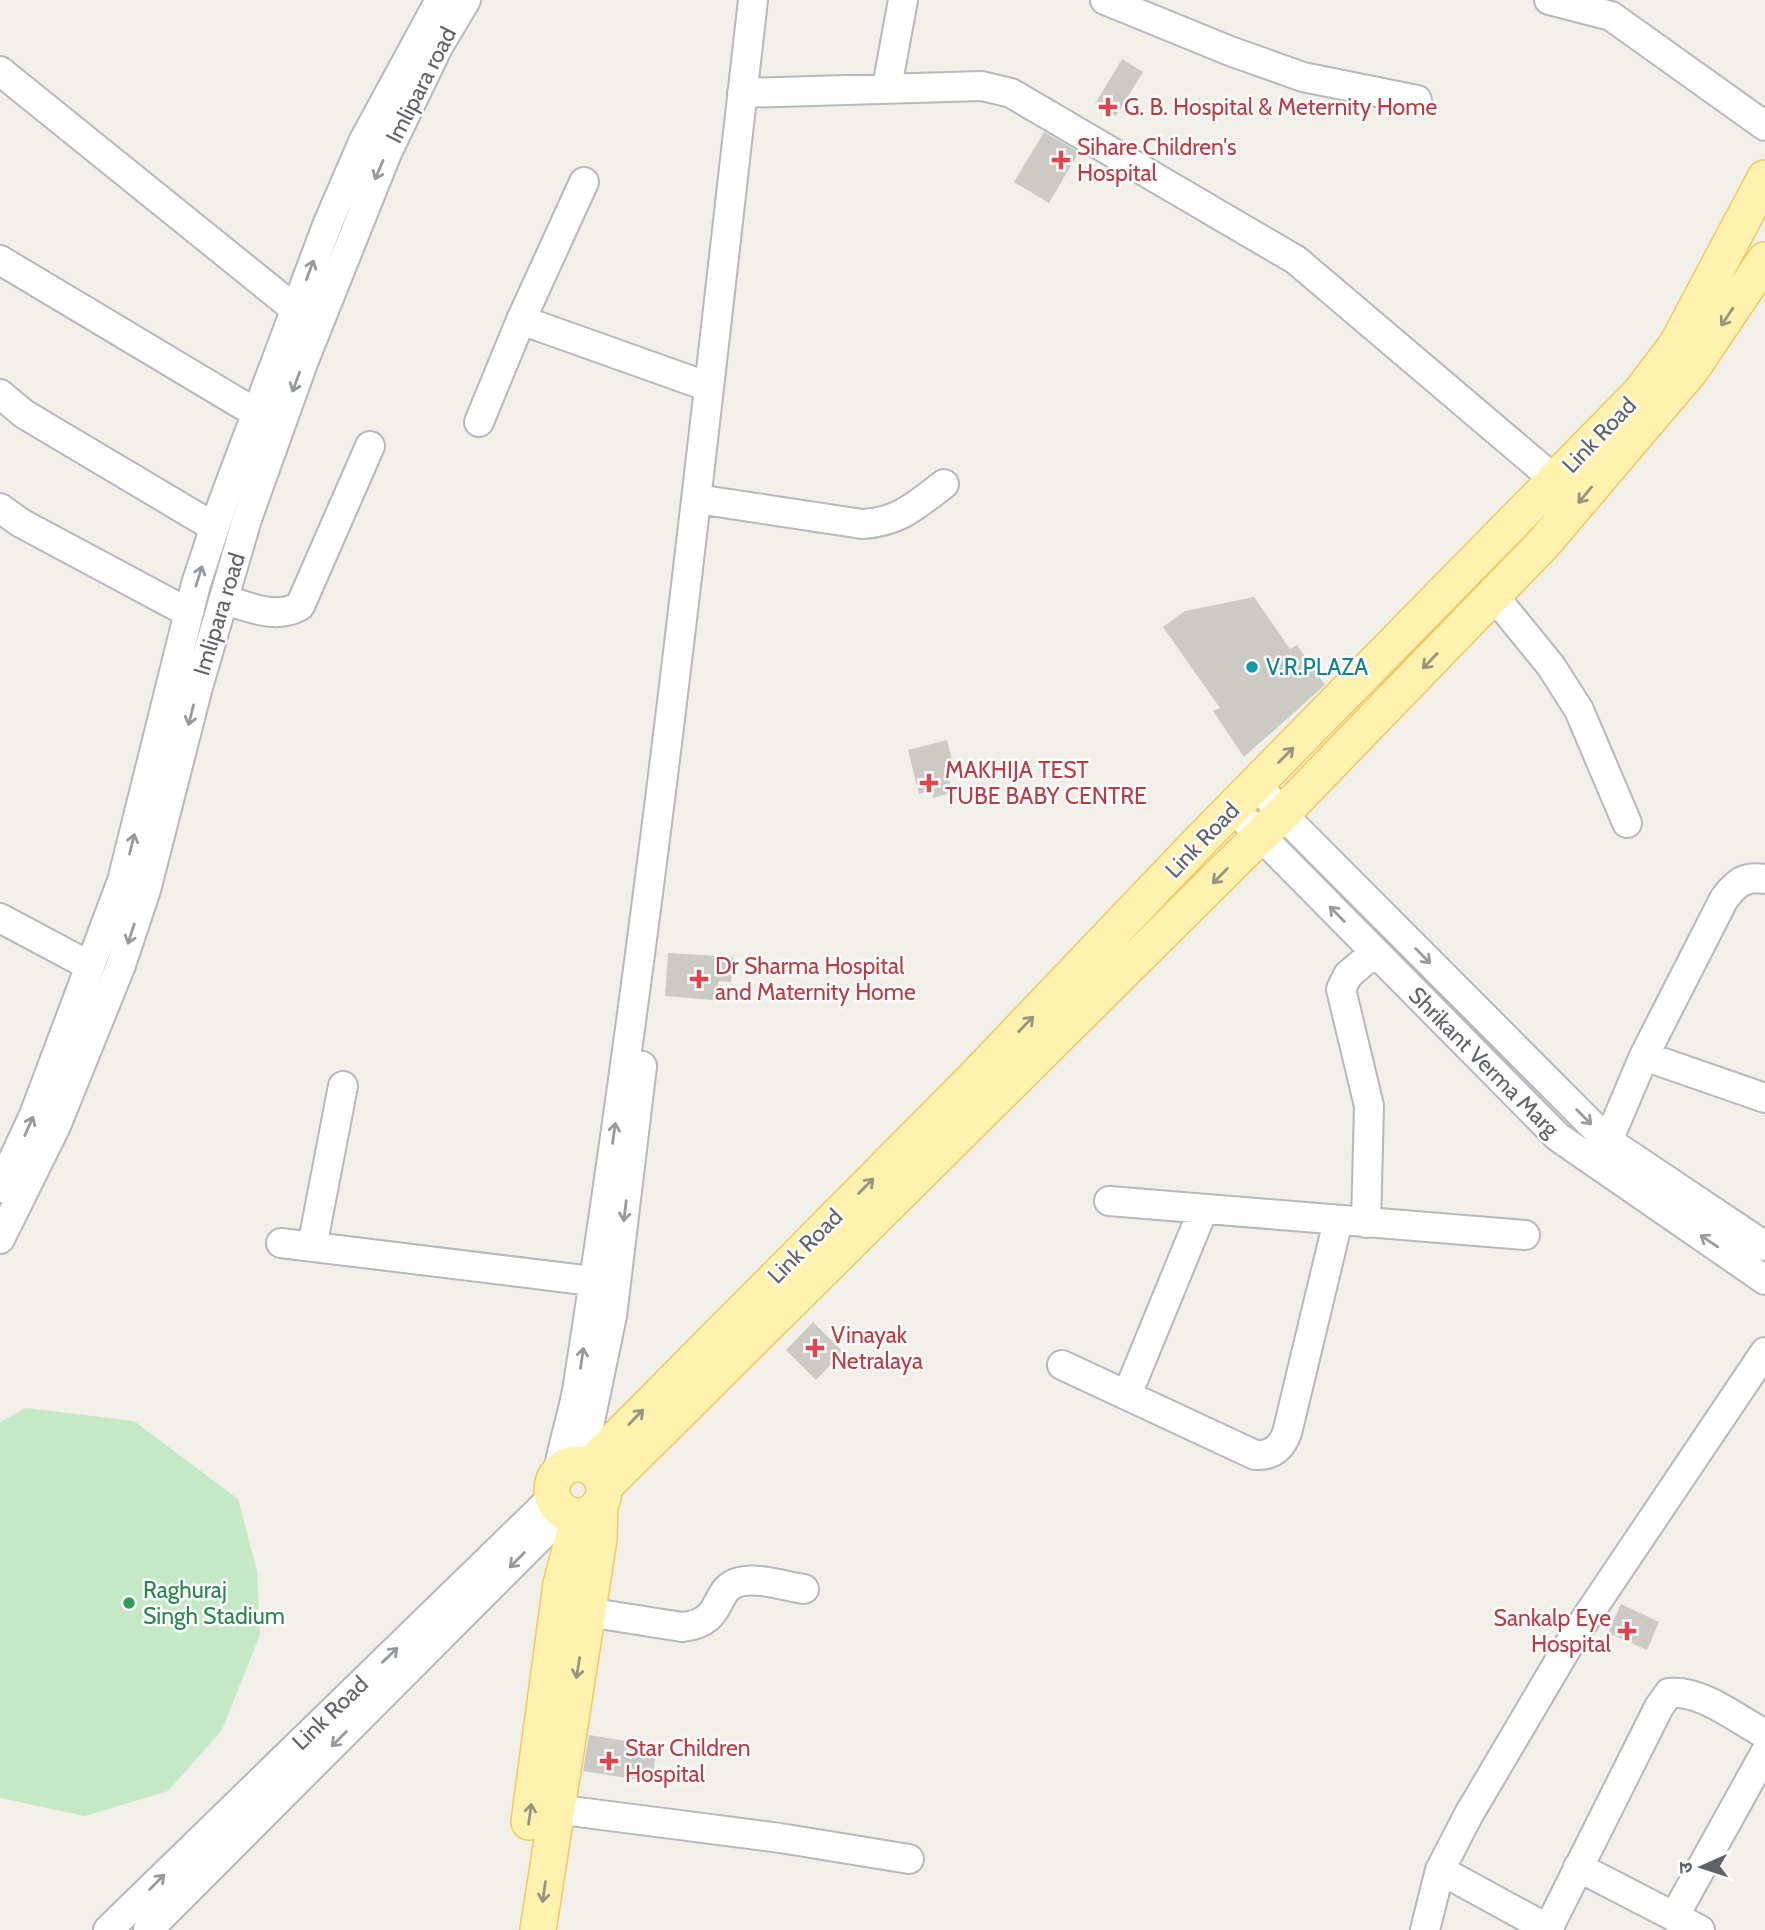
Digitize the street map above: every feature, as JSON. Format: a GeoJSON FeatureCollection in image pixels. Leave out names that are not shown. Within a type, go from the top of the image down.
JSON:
{"type":"FeatureCollection","features":[{"type":"Feature","properties":{"kind":"main road","name":"Link Road"},"geometry":{"type":"LineString","coordinates":[[579,1490],[1233,808],[1640,393],[1677,344],[1765,178]]}},
{"type":"Feature","properties":{"kind":"main road","name":"Link Road"},"geometry":{"type":"LineString","coordinates":[[579,1490],[1271,825],[1494,596],[1544,543],[1691,370],[1765,260]]}},
{"type":"Feature","properties":{"kind":"main road"},"geometry":{"type":"LineString","coordinates":[[515,1930],[572,1609],[599,1539],[579,1490]]}},
{"type":"Feature","properties":{"kind":"main road"},"geometry":{"type":"LineString","coordinates":[[538,1930],[555,1809],[572,1609]]}},
{"type":"Feature","properties":{"kind":"street","name":"Imlipara road"},"geometry":{"type":"LineString","coordinates":[[0,1188],[34,1115],[122,881],[189,613],[214,527],[256,412],[363,142],[440,0]]}},
{"type":"Feature","properties":{"kind":"street","name":"Imlipara road"},"geometry":{"type":"LineString","coordinates":[[0,1238],[51,1136],[121,965],[146,890],[198,687],[247,519],[353,233],[387,153],[438,47],[466,0]]}},
{"type":"Feature","properties":{"kind":"street"},"geometry":{"type":"LineString","coordinates":[[579,1490],[612,1316],[710,501],[751,93],[753,0]]}},
{"type":"Feature","properties":{"kind":"street"},"geometry":{"type":"LineString","coordinates":[[579,1490],[579,1383],[677,660],[709,387],[751,93],[769,0]]}},
{"type":"Feature","properties":{"kind":"street"},"geometry":{"type":"LineString","coordinates":[[887,87],[903,0]]}},
{"type":"Feature","properties":{"kind":"street"},"geometry":{"type":"LineString","coordinates":[[1105,0],[1230,51],[1303,77],[1417,100]]}},
{"type":"Feature","properties":{"kind":"street"},"geometry":{"type":"LineString","coordinates":[[1549,0],[1611,16],[1765,126]]}},
{"type":"Feature","properties":{"kind":"street"},"geometry":{"type":"LineString","coordinates":[[0,71],[296,309]]}},
{"type":"Feature","properties":{"kind":"street"},"geometry":{"type":"LineString","coordinates":[[751,93],[982,86],[1011,93],[1296,260],[1555,481]]}},
{"type":"Feature","properties":{"kind":"street"},"geometry":{"type":"LineString","coordinates":[[479,422],[521,320],[584,182]]}},
{"type":"Feature","properties":{"kind":"street"},"geometry":{"type":"LineString","coordinates":[[0,260],[280,427]]}},
{"type":"Feature","properties":{"kind":"street"},"geometry":{"type":"LineString","coordinates":[[521,320],[709,387]]}},
{"type":"Feature","properties":{"kind":"street"},"geometry":{"type":"LineString","coordinates":[[0,394],[24,414],[214,527]]}},
{"type":"Feature","properties":{"kind":"street"},"geometry":{"type":"LineString","coordinates":[[225,600],[276,613],[289,612],[300,606],[370,446]]}},
{"type":"Feature","properties":{"kind":"street"},"geometry":{"type":"LineString","coordinates":[[710,501],[862,524],[881,523],[895,520],[944,484]]}},
{"type":"Feature","properties":{"kind":"street"},"geometry":{"type":"LineString","coordinates":[[0,508],[21,523],[189,613]]}},
{"type":"Feature","properties":{"kind":"street"},"geometry":{"type":"LineString","coordinates":[[1494,596],[1552,666],[1579,710],[1628,823]]}},
{"type":"Feature","properties":{"kind":"street","name":"Shrikant Verma Marg"},"geometry":{"type":"LineString","coordinates":[[1257,784],[1271,825],[1374,953],[1558,1137],[1765,1280]]}},
{"type":"Feature","properties":{"kind":"street","name":"Shrikant Verma Marg"},"geometry":{"type":"LineString","coordinates":[[1233,808],[1271,825],[1608,1141],[1765,1246]]}},
{"type":"Feature","properties":{"kind":"street"},"geometry":{"type":"LineString","coordinates":[[1608,1141],[1644,1056],[1724,899],[1744,878],[1765,879]]}},
{"type":"Feature","properties":{"kind":"street"},"geometry":{"type":"LineString","coordinates":[[0,918],[90,966]]}},
{"type":"Feature","properties":{"kind":"street"},"geometry":{"type":"LineString","coordinates":[[1366,1223],[1369,1107],[1341,989],[1348,975],[1374,953]]}},
{"type":"Feature","properties":{"kind":"street"},"geometry":{"type":"LineString","coordinates":[[1644,1056],[1765,1098]]}},
{"type":"Feature","properties":{"kind":"street"},"geometry":{"type":"LineString","coordinates":[[312,1247],[343,1086]]}},
{"type":"Feature","properties":{"kind":"street"},"geometry":{"type":"LineString","coordinates":[[1109,1201],[1525,1235]]}},
{"type":"Feature","properties":{"kind":"street"},"geometry":{"type":"LineString","coordinates":[[1127,1395],[1203,1210]]}},
{"type":"Feature","properties":{"kind":"street"},"geometry":{"type":"LineString","coordinates":[[1062,1365],[1255,1455],[1276,1451],[1283,1444],[1287,1433],[1338,1221]]}},
{"type":"Feature","properties":{"kind":"street"},"geometry":{"type":"LineString","coordinates":[[281,1243],[593,1281]]}},
{"type":"Feature","properties":{"kind":"street"},"geometry":{"type":"LineString","coordinates":[[1425,1930],[1440,1870],[1469,1814],[1574,1636],[1765,1352]]}},
{"type":"Feature","properties":{"kind":"street","name":"Link Road"},"geometry":{"type":"LineString","coordinates":[[108,1930],[579,1490]]}},
{"type":"Feature","properties":{"kind":"street","name":"Link Road"},"geometry":{"type":"LineString","coordinates":[[148,1930],[579,1490]]}},
{"type":"Feature","properties":{"kind":"street"},"geometry":{"type":"LineString","coordinates":[[572,1609],[691,1626],[699,1625],[713,1615],[722,1596],[735,1583],[752,1580],[804,1589]]}},
{"type":"Feature","properties":{"kind":"street"},"geometry":{"type":"LineString","coordinates":[[1440,1870],[1549,1930],[1659,1707],[1669,1693],[1680,1692],[1694,1696],[1765,1734]]}},
{"type":"Feature","properties":{"kind":"street"},"geometry":{"type":"LineString","coordinates":[[1674,1917],[1765,1753]]}},
{"type":"Feature","properties":{"kind":"street"},"geometry":{"type":"LineString","coordinates":[[555,1809],[780,1838],[909,1859]]}},
{"type":"Feature","properties":{"kind":"street"},"geometry":{"type":"LineString","coordinates":[[1578,1867],[1700,1930]]}},
{"type":"Feature","properties":{"kind":"green space","name":"Raghuraj Singh Stadium"},"geometry":{"type":"Polygon","coordinates":[[[26,1408],[134,1421],[238,1499],[257,1571],[260,1635],[222,1730],[168,1791],[85,1816],[0,1798],[0,1422],[26,1408]]]}},
{"type":"Feature","properties":{"kind":"building"},"geometry":{"type":"Polygon","coordinates":[[[1122,59],[1143,72],[1116,116],[1095,104],[1122,59]]]}},
{"type":"Feature","properties":{"kind":"building"},"geometry":{"type":"Polygon","coordinates":[[[1044,132],[1079,152],[1049,203],[1014,182],[1044,132]]]}},
{"type":"Feature","properties":{"kind":"building","name":"V.R.PLAZA"},"geometry":{"type":"Polygon","coordinates":[[[1254,597],[1290,649],[1297,645],[1325,685],[1244,757],[1213,711],[1220,708],[1163,627],[1185,611],[1254,597]]]}},
{"type":"Feature","properties":{"kind":"building"},"geometry":{"type":"Polygon","coordinates":[[[947,740],[954,767],[948,769],[951,793],[933,798],[931,790],[919,794],[908,750],[947,740]]]}},
{"type":"Feature","properties":{"kind":"building"},"geometry":{"type":"Polygon","coordinates":[[[668,953],[733,957],[731,982],[719,981],[713,1000],[665,996],[668,953]]]}},
{"type":"Feature","properties":{"kind":"building"},"geometry":{"type":"Polygon","coordinates":[[[813,1322],[843,1352],[816,1380],[786,1350],[813,1322]]]}},
{"type":"Feature","properties":{"kind":"building"},"geometry":{"type":"Polygon","coordinates":[[[1621,1604],[1659,1622],[1647,1650],[1608,1633],[1621,1604]]]}},
{"type":"Feature","properties":{"kind":"building"},"geometry":{"type":"Polygon","coordinates":[[[589,1735],[657,1746],[652,1782],[583,1771],[589,1735]]]}},
{"type":"Feature","properties":{"kind":"place","name":"G. B. Hospital & Meternity Home"},"geometry":{"type":"Point","coordinates":[1108,107]}},
{"type":"Feature","properties":{"kind":"place","name":"Sihare Children's Hospital"},"geometry":{"type":"Point","coordinates":[1061,160]}},
{"type":"Feature","properties":{"kind":"place","name":"V.R.PLAZA"},"geometry":{"type":"Point","coordinates":[1252,667]}},
{"type":"Feature","properties":{"kind":"place","name":"MAKHIJA TEST TUBE BABY CENTRE"},"geometry":{"type":"Point","coordinates":[929,783]}},
{"type":"Feature","properties":{"kind":"place","name":"Dr Sharma Hospital and Maternity Home"},"geometry":{"type":"Point","coordinates":[699,979]}},
{"type":"Feature","properties":{"kind":"place","name":"Vinayak Netralaya"},"geometry":{"type":"Point","coordinates":[815,1348]}},
{"type":"Feature","properties":{"kind":"place","name":"Raghuraj Singh Stadium"},"geometry":{"type":"Point","coordinates":[129,1603]}},
{"type":"Feature","properties":{"kind":"place","name":"Sankalp Eye Hospital"},"geometry":{"type":"Point","coordinates":[1627,1631]}},
{"type":"Feature","properties":{"kind":"place","name":"Star Children Hospital"},"geometry":{"type":"Point","coordinates":[609,1761]}}]}
